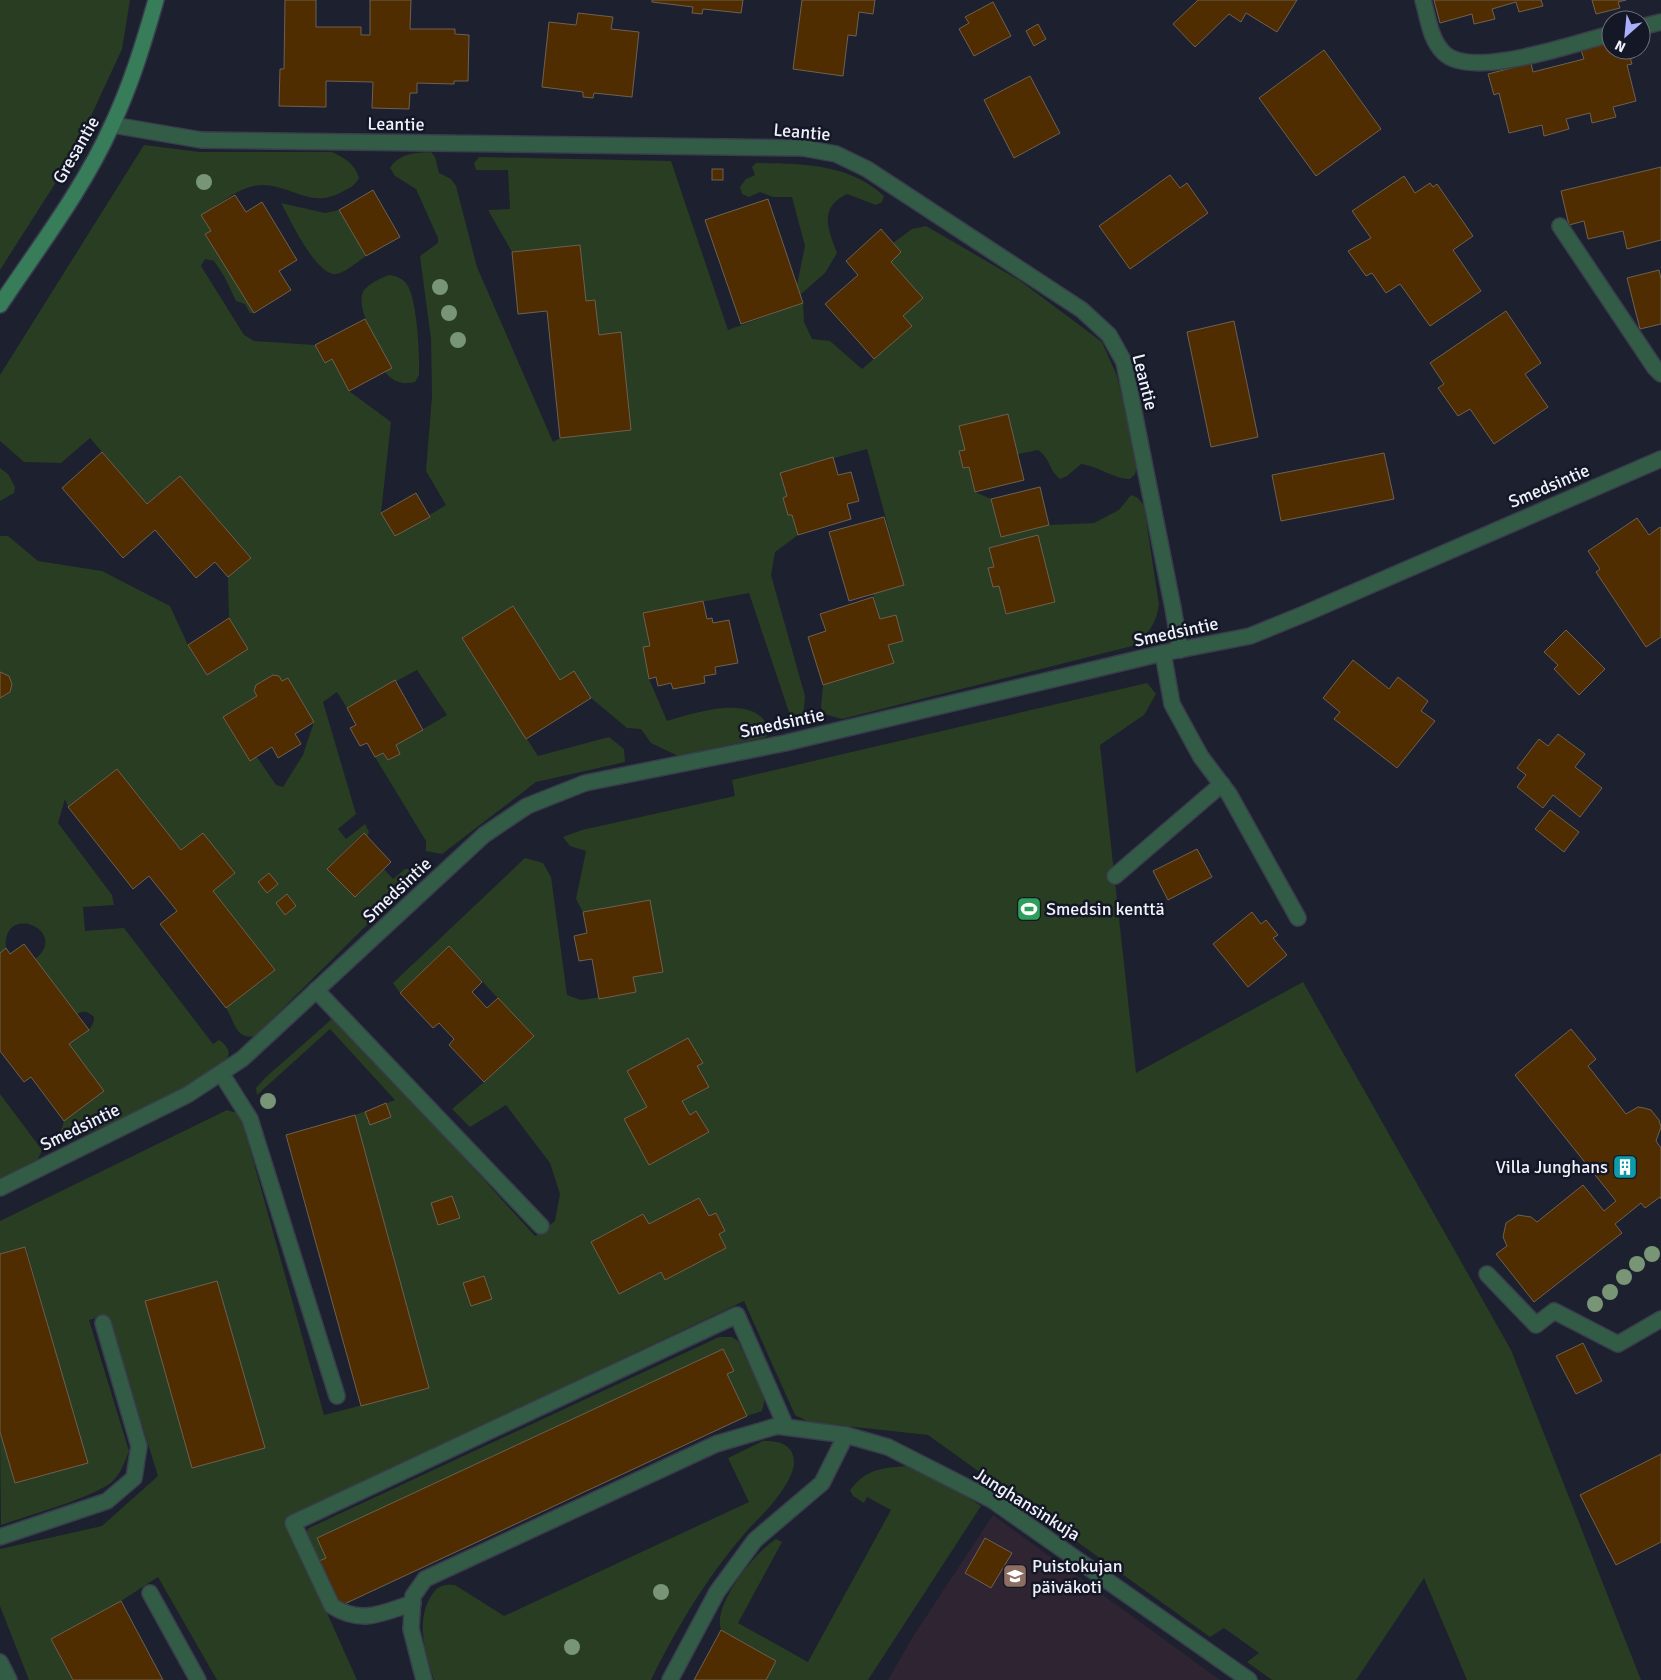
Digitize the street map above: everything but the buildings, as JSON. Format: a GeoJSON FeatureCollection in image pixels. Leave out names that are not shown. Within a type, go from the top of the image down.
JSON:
{"type":"FeatureCollection","features":[{"type":"Feature","properties":{"kind":"main road","name":"Gresantie"},"geometry":{"type":"LineString","coordinates":[[0,306],[93,164],[113,125],[146,35],[156,0]]}},
{"type":"Feature","properties":{"kind":"street"},"geometry":{"type":"LineString","coordinates":[[1423,0],[1434,38],[1442,52],[1450,59],[1461,63],[1501,62],[1601,37]]}},
{"type":"Feature","properties":{"kind":"street","name":"Leantie"},"geometry":{"type":"LineString","coordinates":[[113,125],[202,140],[803,148],[836,154],[859,165],[1082,310],[1109,335],[1124,362],[1170,590],[1180,650]]}},
{"type":"Feature","properties":{"kind":"street"},"geometry":{"type":"LineString","coordinates":[[1560,226],[1655,368],[1661,374]]}},
{"type":"Feature","properties":{"kind":"street","name":"Smedsintie"},"geometry":{"type":"LineString","coordinates":[[0,1188],[187,1095],[242,1059],[484,835],[527,806],[585,783],[785,743],[1163,653],[1250,636],[1661,459]]}},
{"type":"Feature","properties":{"kind":"street"},"geometry":{"type":"LineString","coordinates":[[1163,653],[1172,704],[1201,757],[1222,784],[1298,918]]}},
{"type":"Feature","properties":{"kind":"street"},"geometry":{"type":"LineString","coordinates":[[1114,876],[1222,784]]}},
{"type":"Feature","properties":{"kind":"street"},"geometry":{"type":"LineString","coordinates":[[316,990],[541,1226]]}},
{"type":"Feature","properties":{"kind":"street"},"geometry":{"type":"LineString","coordinates":[[221,1073],[250,1119],[337,1396]]}},
{"type":"Feature","properties":{"kind":"street"},"geometry":{"type":"LineString","coordinates":[[1487,1274],[1536,1324],[1554,1311],[1618,1344],[1661,1319]]}},
{"type":"Feature","properties":{"kind":"street"},"geometry":{"type":"LineString","coordinates":[[424,1680],[411,1629],[413,1603],[364,1618],[345,1614],[332,1606],[293,1523],[737,1315],[786,1428]]}},
{"type":"Feature","properties":{"kind":"street"},"geometry":{"type":"LineString","coordinates":[[0,1537],[108,1501],[134,1478],[139,1446],[104,1323]]}},
{"type":"Feature","properties":{"kind":"street","name":"Junghansinkuja"},"geometry":{"type":"LineString","coordinates":[[413,1603],[413,1596],[425,1579],[716,1444],[777,1426],[846,1435],[888,1447],[992,1500],[1249,1680]]}},
{"type":"Feature","properties":{"kind":"street"},"geometry":{"type":"LineString","coordinates":[[670,1680],[717,1592],[755,1540],[822,1483],[846,1435]]}},
{"type":"Feature","properties":{"kind":"street"},"geometry":{"type":"LineString","coordinates":[[150,1593],[198,1680]]}},
{"type":"Feature","properties":{"kind":"street"},"geometry":{"type":"LineString","coordinates":[[0,1662],[9,1680]]}},
{"type":"Feature","properties":{"kind":"shaded area","name":"Puistokujan päiväkoti"},"geometry":{"type":"Polygon","coordinates":[[[993,1515],[1220,1680],[888,1680],[912,1638],[993,1515]]]}},
{"type":"Feature","properties":{"kind":"green space"},"geometry":{"type":"Polygon","coordinates":[[[0,0],[130,0],[122,49],[72,157],[0,270],[0,0]]]}},
{"type":"Feature","properties":{"kind":"green space"},"geometry":{"type":"Polygon","coordinates":[[[144,145],[200,152],[332,152],[349,162],[359,178],[354,185],[342,192],[331,197],[311,198],[274,186],[255,186],[231,195],[202,215],[211,231],[206,234],[254,313],[250,313],[245,304],[236,301],[224,276],[214,261],[205,259],[201,266],[244,335],[254,341],[315,345],[324,363],[332,359],[349,391],[391,422],[381,513],[395,536],[446,505],[426,471],[432,396],[431,339],[420,256],[438,243],[438,238],[416,189],[395,176],[390,168],[398,159],[403,157],[431,152],[435,157],[439,173],[451,179],[456,186],[477,267],[553,442],[560,438],[631,430],[621,333],[599,335],[595,300],[586,301],[580,245],[512,252],[488,210],[510,209],[508,170],[476,170],[474,163],[479,157],[671,161],[728,330],[803,303],[804,322],[812,339],[830,341],[862,369],[912,326],[903,316],[891,262],[901,252],[893,243],[912,229],[926,226],[1019,280],[1102,342],[1117,376],[1138,464],[1135,474],[1130,479],[1118,477],[1081,464],[1067,476],[1060,479],[1038,450],[1018,454],[1008,414],[959,426],[965,450],[959,451],[963,468],[969,467],[975,492],[991,499],[1001,537],[1049,525],[1094,523],[1119,510],[1131,495],[1138,498],[1144,506],[1159,605],[1151,627],[1136,645],[842,719],[824,714],[821,707],[823,685],[893,663],[888,645],[903,640],[896,615],[880,619],[873,594],[904,585],[867,449],[780,473],[787,496],[783,498],[788,515],[792,515],[798,535],[775,552],[771,575],[805,696],[803,719],[800,722],[792,721],[749,593],[643,613],[650,646],[643,647],[649,679],[667,721],[708,710],[738,708],[751,711],[762,718],[769,729],[766,737],[678,756],[651,743],[641,729],[627,728],[591,698],[574,671],[560,680],[513,606],[462,638],[538,756],[609,737],[624,749],[625,762],[536,782],[442,854],[426,851],[426,841],[375,757],[383,753],[388,760],[400,754],[396,745],[447,715],[417,670],[347,708],[337,692],[323,702],[356,814],[338,829],[346,839],[365,824],[369,832],[367,837],[363,833],[327,869],[355,897],[384,869],[393,879],[405,869],[410,869],[411,878],[406,886],[255,1036],[243,1035],[239,1032],[226,1008],[275,970],[213,891],[235,873],[203,833],[181,850],[117,769],[68,807],[65,799],[58,823],[112,895],[114,905],[83,907],[85,931],[124,928],[213,1044],[219,1040],[229,1053],[227,1058],[218,1066],[178,1091],[98,1129],[65,1141],[59,1137],[64,1121],[104,1091],[69,1044],[89,1030],[94,1022],[94,1017],[86,1012],[77,1014],[35,959],[44,949],[45,939],[41,931],[32,925],[23,923],[14,926],[8,934],[6,948],[0,953],[0,536],[8,536],[38,561],[102,571],[170,606],[188,645],[207,675],[248,649],[229,618],[228,577],[251,558],[180,476],[147,504],[90,438],[61,463],[24,462],[0,441],[0,375],[144,145]],[[273,675],[257,685],[254,691],[257,696],[223,717],[250,761],[257,757],[276,785],[283,787],[303,755],[314,722],[288,678],[282,681],[279,676],[273,675]]]}},
{"type":"Feature","properties":{"kind":"green space"},"geometry":{"type":"Polygon","coordinates":[[[756,163],[807,165],[840,171],[870,185],[884,196],[882,202],[876,205],[847,194],[832,206],[828,220],[837,253],[825,273],[800,295],[797,285],[805,246],[792,197],[773,197],[760,192],[749,197],[742,194],[740,187],[746,179],[755,175],[752,167],[756,163]]]}},
{"type":"Feature","properties":{"kind":"green space"},"geometry":{"type":"Polygon","coordinates":[[[281,203],[325,213],[339,210],[366,256],[340,273],[328,272],[312,257],[281,203]]]}},
{"type":"Feature","properties":{"kind":"green space"},"geometry":{"type":"Polygon","coordinates":[[[389,275],[404,281],[408,286],[414,304],[419,366],[419,375],[415,382],[398,382],[385,372],[391,368],[370,328],[362,306],[362,296],[365,289],[374,282],[389,275]]]}},
{"type":"Feature","properties":{"kind":"green space"},"geometry":{"type":"Polygon","coordinates":[[[0,468],[8,474],[15,487],[14,493],[0,501],[0,468]]]}},
{"type":"Feature","properties":{"kind":"green space"},"geometry":{"type":"Polygon","coordinates":[[[1147,683],[1156,694],[1144,715],[1100,745],[1136,1073],[1303,982],[1511,1350],[1641,1680],[1467,1680],[1424,1578],[1356,1680],[1272,1680],[1247,1662],[1259,1653],[1224,1628],[1210,1637],[928,1435],[809,1422],[795,1415],[744,1301],[285,1519],[357,1680],[217,1680],[158,1577],[121,1601],[51,1639],[73,1680],[29,1680],[0,1606],[0,1549],[102,1526],[158,1476],[108,1315],[89,1320],[129,1451],[121,1471],[113,1481],[104,1487],[77,1500],[1,1525],[0,1432],[15,1483],[87,1463],[26,1247],[0,1254],[0,1221],[227,1110],[237,1113],[243,1124],[324,1415],[429,1388],[355,1115],[395,1100],[330,1029],[257,1095],[256,1088],[333,1018],[337,1018],[535,1236],[555,1221],[560,1194],[550,1163],[506,1105],[470,1127],[452,1109],[533,1036],[449,946],[400,993],[393,983],[525,858],[543,863],[551,877],[567,995],[581,1000],[636,992],[633,977],[663,972],[650,901],[583,912],[576,899],[586,851],[570,846],[563,837],[582,830],[735,796],[732,780],[1147,683]],[[699,1198],[649,1224],[643,1214],[591,1242],[619,1294],[661,1272],[665,1280],[726,1248],[719,1234],[725,1231],[716,1213],[709,1216],[699,1198]]]}},
{"type":"Feature","properties":{"kind":"green space"},"geometry":{"type":"Polygon","coordinates":[[[0,1094],[42,1150],[38,1159],[0,1179],[0,1094]]]}},
{"type":"Feature","properties":{"kind":"green space"},"geometry":{"type":"Polygon","coordinates":[[[719,1337],[732,1337],[738,1341],[765,1398],[762,1411],[747,1416],[727,1374],[734,1371],[723,1349],[317,1538],[326,1558],[319,1561],[306,1532],[309,1528],[719,1337]]]}},
{"type":"Feature","properties":{"kind":"green space"},"geometry":{"type":"Polygon","coordinates":[[[763,1441],[783,1444],[791,1450],[794,1461],[793,1468],[786,1485],[711,1576],[685,1617],[651,1680],[434,1680],[427,1658],[423,1624],[428,1602],[438,1588],[446,1585],[455,1585],[504,1616],[749,1502],[728,1458],[763,1441]]]}},
{"type":"Feature","properties":{"kind":"green space"},"geometry":{"type":"Polygon","coordinates":[[[909,1466],[936,1476],[981,1506],[868,1680],[766,1680],[776,1661],[721,1630],[720,1619],[723,1607],[737,1580],[757,1555],[767,1546],[776,1539],[782,1542],[738,1623],[808,1662],[891,1510],[867,1497],[864,1503],[853,1496],[850,1490],[863,1477],[876,1470],[909,1466]]]}},
{"type":"Feature","properties":{"kind":"place","name":"Smedsin kenttä"},"geometry":{"type":"Point","coordinates":[1029,909]}},
{"type":"Feature","properties":{"kind":"place","name":"Villa Junghans"},"geometry":{"type":"Point","coordinates":[1625,1167]}},
{"type":"Feature","properties":{"kind":"place","name":"Puistokujan päiväkoti"},"geometry":{"type":"Point","coordinates":[1015,1576]}}]}
